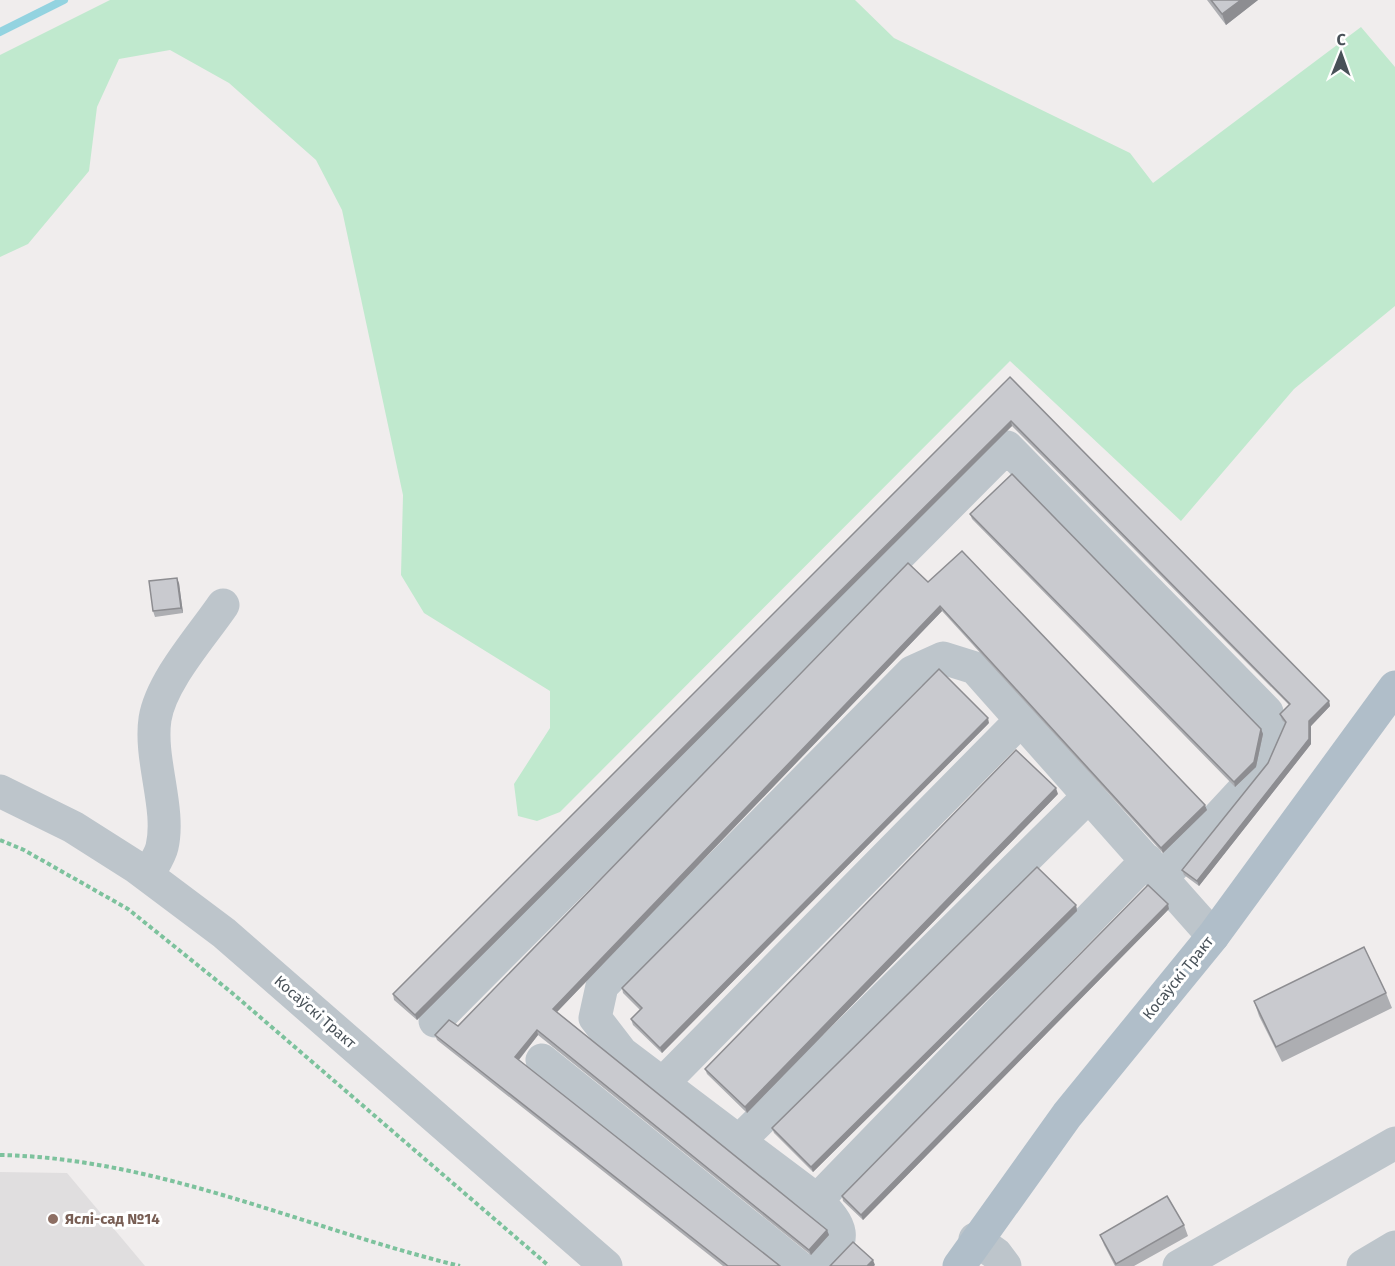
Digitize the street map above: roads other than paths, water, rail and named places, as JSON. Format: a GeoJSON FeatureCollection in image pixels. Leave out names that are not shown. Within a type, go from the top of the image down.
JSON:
{"type":"FeatureCollection","features":[{"type":"Feature","properties":{"kind":"main road","name":"Косаўскі Тракт"},"geometry":{"type":"LineString","coordinates":[[967,1253],[1067,1115],[1213,936],[1395,687]]}},
{"type":"Feature","properties":{"kind":"street"},"geometry":{"type":"LineString","coordinates":[[435,1021],[1007,447],[1267,712],[1271,726],[1270,753],[1262,770],[1155,869],[817,1200]]}},
{"type":"Feature","properties":{"kind":"street"},"geometry":{"type":"LineString","coordinates":[[148,875],[162,847],[163,826],[154,745],[155,717],[169,684],[223,605]]}},
{"type":"Feature","properties":{"kind":"street"},"geometry":{"type":"LineString","coordinates":[[820,1266],[830,1256],[840,1240],[838,1224],[817,1200],[622,1053],[595,1018],[602,986],[912,672],[943,658],[975,668],[1213,936]]}},
{"type":"Feature","properties":{"kind":"street"},"geometry":{"type":"LineString","coordinates":[[663,1083],[1021,720]]}},
{"type":"Feature","properties":{"kind":"street","name":"Косаўскі Тракт"},"geometry":{"type":"LineString","coordinates":[[0,790],[73,827],[148,875],[224,933],[606,1266]]}},
{"type":"Feature","properties":{"kind":"street"},"geometry":{"type":"LineString","coordinates":[[739,1141],[1089,796]]}},
{"type":"Feature","properties":{"kind":"street"},"geometry":{"type":"LineString","coordinates":[[542,1060],[798,1266]]}},
{"type":"Feature","properties":{"kind":"street"},"geometry":{"type":"LineString","coordinates":[[1179,1266],[1395,1143]]}},
{"type":"Feature","properties":{"kind":"street"},"geometry":{"type":"LineString","coordinates":[[1363,1266],[1395,1247]]}},
{"type":"Feature","properties":{"kind":"street"},"geometry":{"type":"LineString","coordinates":[[967,1253],[996,1254],[1005,1266]]}},
{"type":"Feature","properties":{"kind":"waterway"},"geometry":{"type":"LineString","coordinates":[[0,32],[64,0]]}},
{"type":"Feature","properties":{"kind":"place","name":"Яслі-сад №14"},"geometry":{"type":"Point","coordinates":[53,1219]}}]}
